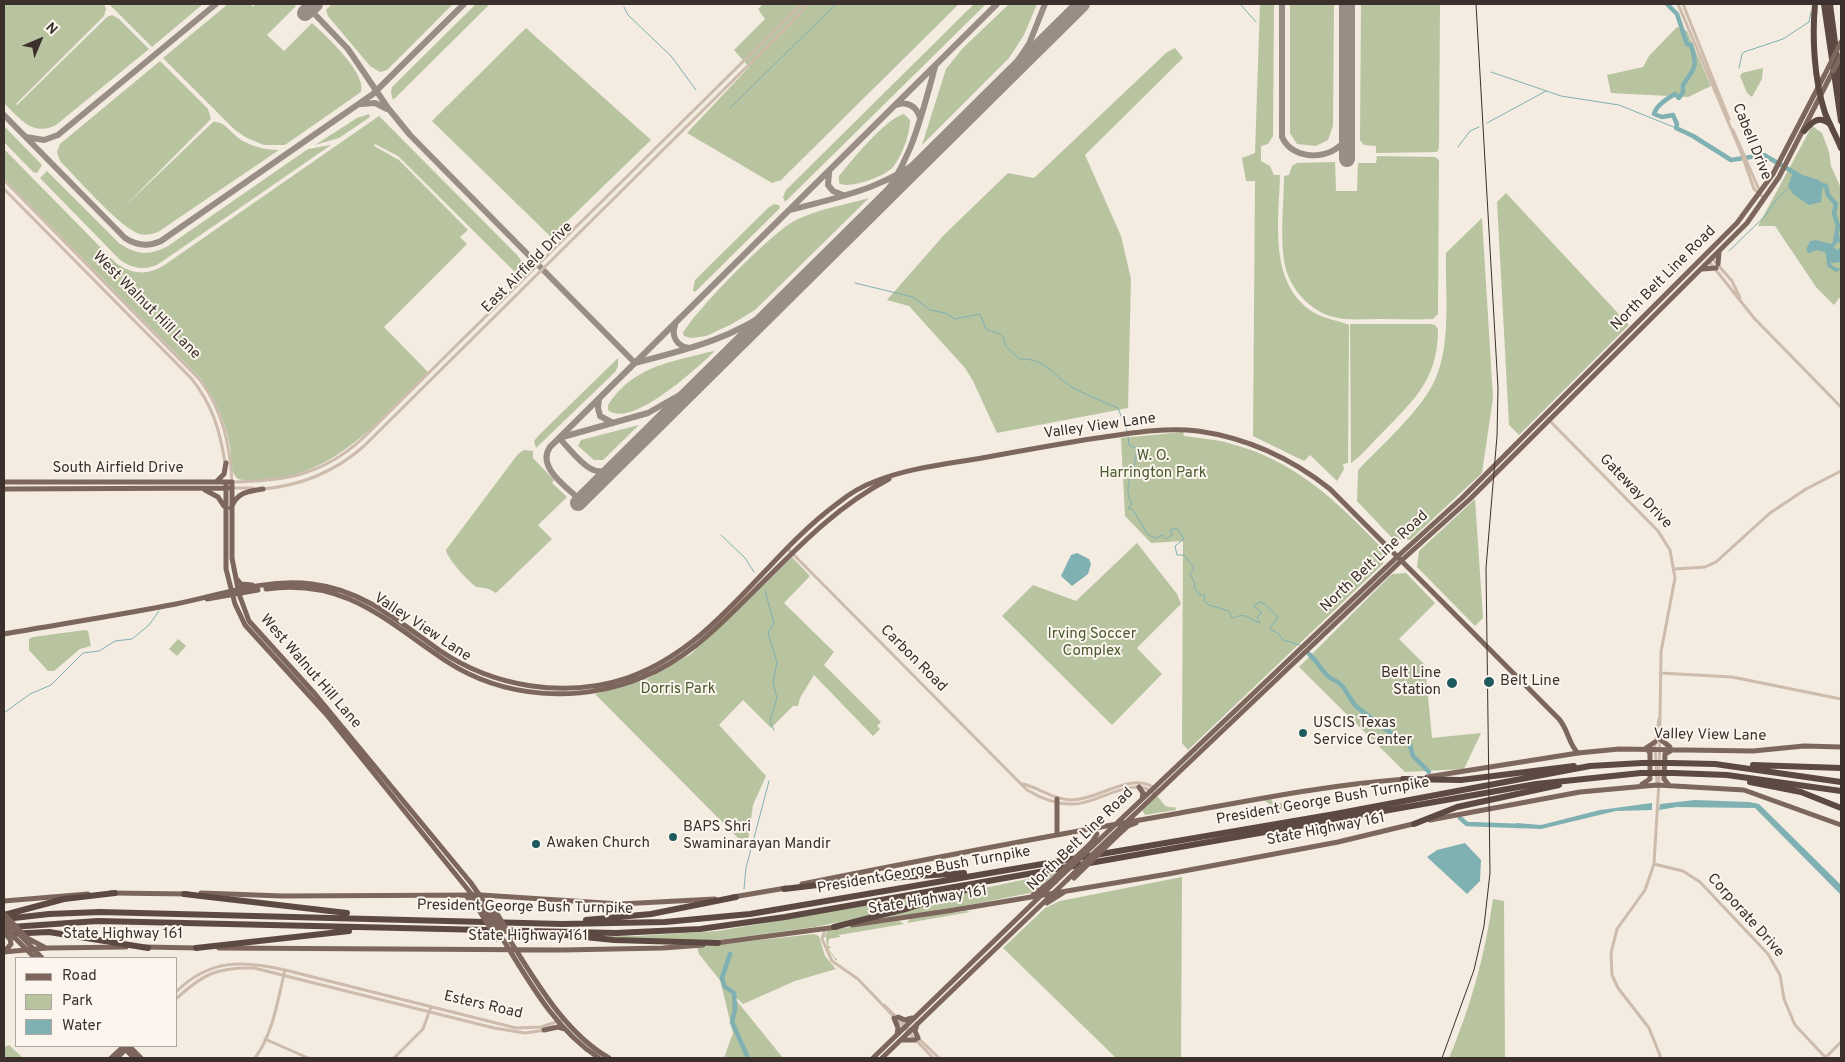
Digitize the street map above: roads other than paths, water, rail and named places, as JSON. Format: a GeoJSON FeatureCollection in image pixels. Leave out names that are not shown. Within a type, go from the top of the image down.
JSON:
{"type":"FeatureCollection","features":[{"type":"Feature","properties":{"kind":"highway"},"geometry":{"type":"LineString","coordinates":[[1815,4],[1814,37],[1823,85],[1821,95],[1830,124],[1841,148]]}},
{"type":"Feature","properties":{"kind":"highway"},"geometry":{"type":"LineString","coordinates":[[1824,4],[1841,121]]}},
{"type":"Feature","properties":{"kind":"highway"},"geometry":{"type":"LineString","coordinates":[[1831,4],[1841,62]]}},
{"type":"Feature","properties":{"kind":"highway"},"geometry":{"type":"LineString","coordinates":[[1831,4],[1841,89]]}},
{"type":"Feature","properties":{"kind":"highway"},"geometry":{"type":"LineString","coordinates":[[1804,131],[1815,120],[1826,121],[1830,124]]}},
{"type":"Feature","properties":{"kind":"highway","name":"President George Bush Turnpike"},"geometry":{"type":"LineString","coordinates":[[4,919],[49,914],[100,912],[562,924],[665,922],[732,916],[1335,814],[1590,766],[1642,763],[1715,764],[1841,782]]}},
{"type":"Feature","properties":{"kind":"highway"},"geometry":{"type":"LineString","coordinates":[[1715,764],[1841,768]]}},
{"type":"Feature","properties":{"kind":"highway"},"geometry":{"type":"LineString","coordinates":[[1403,779],[1462,780],[1539,769],[1590,766]]}},
{"type":"Feature","properties":{"kind":"highway","name":"President George Bush Turnpike"},"geometry":{"type":"LineString","coordinates":[[4,928],[47,923],[98,921],[633,933],[717,927],[1536,784],[1595,776],[1641,773],[1727,775],[1841,791]]}},
{"type":"Feature","properties":{"kind":"highway"},"geometry":{"type":"LineString","coordinates":[[1727,775],[1744,781],[1808,794],[1841,808]]}},
{"type":"Feature","properties":{"kind":"highway"},"geometry":{"type":"LineString","coordinates":[[1414,824],[1457,807],[1595,776]]}},
{"type":"Feature","properties":{"kind":"highway"},"geometry":{"type":"LineString","coordinates":[[784,889],[860,880],[992,871]]}},
{"type":"Feature","properties":{"kind":"highway"},"geometry":{"type":"LineString","coordinates":[[834,927],[909,908],[998,879]]}},
{"type":"Feature","properties":{"kind":"highway"},"geometry":{"type":"LineString","coordinates":[[4,915],[64,900],[115,893]]}},
{"type":"Feature","properties":{"kind":"highway"},"geometry":{"type":"LineString","coordinates":[[184,894],[378,918]]}},
{"type":"Feature","properties":{"kind":"highway"},"geometry":{"type":"LineString","coordinates":[[562,924],[651,914],[736,897]]}},
{"type":"Feature","properties":{"kind":"highway"},"geometry":{"type":"LineString","coordinates":[[196,948],[378,927]]}},
{"type":"Feature","properties":{"kind":"highway"},"geometry":{"type":"LineString","coordinates":[[538,931],[556,936],[614,940],[718,943]]}},
{"type":"Feature","properties":{"kind":"highway"},"geometry":{"type":"LineString","coordinates":[[4,934],[49,932],[148,948]]}},
{"type":"Feature","properties":{"kind":"main road","name":"North Belt Line Road"},"geometry":{"type":"LineString","coordinates":[[1823,85],[1824,76],[1841,42]]}},
{"type":"Feature","properties":{"kind":"main road","name":"North Belt Line Road"},"geometry":{"type":"LineString","coordinates":[[1578,387],[1702,269],[1747,223],[1776,176],[1823,85],[1841,56]]}},
{"type":"Feature","properties":{"kind":"main road","name":"North Belt Line Road"},"geometry":{"type":"LineString","coordinates":[[1786,158],[1804,131],[1821,95]]}},
{"type":"Feature","properties":{"kind":"main road","name":"North Belt Line Road"},"geometry":{"type":"LineString","coordinates":[[873,1058],[896,1035],[917,1024],[1033,908],[1068,879],[1140,809],[1155,791],[1399,558],[1466,502],[1762,196]]}},
{"type":"Feature","properties":{"kind":"main road"},"geometry":{"type":"LineString","coordinates":[[1702,269],[1717,266],[1719,252]]}},
{"type":"Feature","properties":{"kind":"main road","name":"Valley View Lane"},"geometry":{"type":"LineString","coordinates":[[189,601],[224,596],[235,592],[289,588],[336,594],[382,614],[447,662],[481,678],[534,693],[587,693],[641,678],[690,652],[841,500],[870,484],[896,475],[1137,432],[1178,430],[1216,434],[1257,446],[1308,473],[1329,488],[1562,722],[1578,753],[1646,748],[1753,751],[1804,746],[1841,747]]}},
{"type":"Feature","properties":{"kind":"main road"},"geometry":{"type":"LineString","coordinates":[[216,482],[224,474],[226,463]]}},
{"type":"Feature","properties":{"kind":"main road","name":"South Airfield Drive"},"geometry":{"type":"LineString","coordinates":[[4,482],[216,482],[228,485]]}},
{"type":"Feature","properties":{"kind":"main road","name":"South Airfield Drive"},"geometry":{"type":"LineString","coordinates":[[4,489],[200,488],[228,485]]}},
{"type":"Feature","properties":{"kind":"main road","name":"West Walnut Hill Lane"},"geometry":{"type":"LineString","coordinates":[[228,485],[225,508],[225,557],[235,592],[244,611],[259,634],[354,744],[448,859],[481,895],[485,907]]}},
{"type":"Feature","properties":{"kind":"main road","name":"West Walnut Hill Lane"},"geometry":{"type":"LineString","coordinates":[[228,485],[235,604],[251,633],[326,711]]}},
{"type":"Feature","properties":{"kind":"main road"},"geometry":{"type":"LineString","coordinates":[[200,488],[216,495],[225,508]]}},
{"type":"Feature","properties":{"kind":"main road"},"geometry":{"type":"LineString","coordinates":[[230,513],[234,502],[241,494],[263,489]]}},
{"type":"Feature","properties":{"kind":"main road","name":"Valley View Lane"},"geometry":{"type":"LineString","coordinates":[[4,634],[262,586],[305,583],[348,592],[384,609],[441,651],[472,669],[522,684],[572,688],[625,678],[674,656],[703,633],[790,552]]}},
{"type":"Feature","properties":{"kind":"main road"},"geometry":{"type":"LineString","coordinates":[[234,576],[244,584],[262,586]]}},
{"type":"Feature","properties":{"kind":"main road"},"geometry":{"type":"LineString","coordinates":[[244,611],[244,598],[247,592]]}},
{"type":"Feature","properties":{"kind":"main road"},"geometry":{"type":"LineString","coordinates":[[224,596],[235,604]]}},
{"type":"Feature","properties":{"kind":"main road"},"geometry":{"type":"LineString","coordinates":[[1636,786],[1646,783],[1650,779],[1650,753],[1646,748],[1658,740],[1667,746],[1678,748]]}},
{"type":"Feature","properties":{"kind":"main road"},"geometry":{"type":"LineString","coordinates":[[1567,755],[1572,744]]}},
{"type":"Feature","properties":{"kind":"main road"},"geometry":{"type":"LineString","coordinates":[[1671,785],[1664,779],[1665,754],[1678,748]]}},
{"type":"Feature","properties":{"kind":"main road"},"geometry":{"type":"LineString","coordinates":[[5,901],[71,894],[115,893],[481,895],[620,904],[736,897],[1148,818],[1338,786],[1451,774],[1578,753]]}},
{"type":"Feature","properties":{"kind":"main road","name":"State Highway 161"},"geometry":{"type":"LineString","coordinates":[[4,952],[47,948],[656,948],[718,943],[825,929],[1027,898],[1338,842],[1414,824],[1580,792],[1636,786],[1671,785],[1744,790],[1841,825]]}},
{"type":"Feature","properties":{"kind":"main road"},"geometry":{"type":"LineString","coordinates":[[1139,787],[1143,793],[1142,799]]}},
{"type":"Feature","properties":{"kind":"main road","name":"North Belt Line Road"},"geometry":{"type":"LineString","coordinates":[[1033,908],[1042,895],[1095,841],[1142,799],[1155,791]]}},
{"type":"Feature","properties":{"kind":"main road"},"geometry":{"type":"LineString","coordinates":[[1057,801],[1057,834]]}},
{"type":"Feature","properties":{"kind":"main road"},"geometry":{"type":"LineString","coordinates":[[1140,809],[1142,814],[1148,818]]}},
{"type":"Feature","properties":{"kind":"main road"},"geometry":{"type":"LineString","coordinates":[[1092,828],[1098,834],[1095,841],[1040,892],[1027,898],[1033,908],[1074,889],[1072,884],[1074,878],[1116,837],[1130,825],[1140,820]]}},
{"type":"Feature","properties":{"kind":"main road","name":"West Walnut Hill Lane"},"geometry":{"type":"LineString","coordinates":[[448,859],[474,896],[485,907],[505,939],[544,993],[583,1040],[609,1058]]}},
{"type":"Feature","properties":{"kind":"main road"},"geometry":{"type":"LineString","coordinates":[[462,896],[465,892],[465,884]]}},
{"type":"Feature","properties":{"kind":"main road"},"geometry":{"type":"LineString","coordinates":[[462,896],[485,907],[505,939],[526,949],[521,959]]}},
{"type":"Feature","properties":{"kind":"main road"},"geometry":{"type":"LineString","coordinates":[[485,907],[499,896]]}},
{"type":"Feature","properties":{"kind":"main road"},"geometry":{"type":"LineString","coordinates":[[4,915],[34,944],[47,948],[44,957]]}},
{"type":"Feature","properties":{"kind":"main road"},"geometry":{"type":"LineString","coordinates":[[4,919],[15,938]]}},
{"type":"Feature","properties":{"kind":"main road"},"geometry":{"type":"LineString","coordinates":[[4,928],[34,957]]}},
{"type":"Feature","properties":{"kind":"main road"},"geometry":{"type":"LineString","coordinates":[[4,934],[15,938],[43,957]]}},
{"type":"Feature","properties":{"kind":"main road"},"geometry":{"type":"LineString","coordinates":[[4,952],[15,938]]}},
{"type":"Feature","properties":{"kind":"main road"},"geometry":{"type":"LineString","coordinates":[[491,949],[505,939]]}},
{"type":"Feature","properties":{"kind":"main road","name":"North Belt Line Road"},"geometry":{"type":"LineString","coordinates":[[882,1058],[899,1041],[917,1015],[999,941]]}},
{"type":"Feature","properties":{"kind":"main road","name":"West Walnut Hill Lane"},"geometry":{"type":"LineString","coordinates":[[512,949],[528,981],[566,1030],[580,1044],[599,1058]]}},
{"type":"Feature","properties":{"kind":"main road"},"geometry":{"type":"LineString","coordinates":[[528,981],[532,981],[544,993]]}},
{"type":"Feature","properties":{"kind":"main road"},"geometry":{"type":"LineString","coordinates":[[896,1035],[898,1028],[896,1018],[905,1020],[917,1015]]}},
{"type":"Feature","properties":{"kind":"main road"},"geometry":{"type":"LineString","coordinates":[[899,1041],[908,1038],[916,1039],[915,1031],[917,1024]]}},
{"type":"Feature","properties":{"kind":"main road"},"geometry":{"type":"LineString","coordinates":[[544,1030],[558,1027],[566,1030]]}},
{"type":"Feature","properties":{"kind":"main road"},"geometry":{"type":"LineString","coordinates":[[115,1057],[124,1047]]}},
{"type":"Feature","properties":{"kind":"main road"},"geometry":{"type":"LineString","coordinates":[[115,1057],[124,1047]]}},
{"type":"Feature","properties":{"kind":"main road"},"geometry":{"type":"LineString","coordinates":[[126,1047],[134,1058]]}},
{"type":"Feature","properties":{"kind":"main road"},"geometry":{"type":"LineString","coordinates":[[126,1047],[141,1058]]}},
{"type":"Feature","properties":{"kind":"street","name":"East Airfield Drive"},"geometry":{"type":"LineString","coordinates":[[228,485],[240,482],[284,479],[319,468],[355,445],[801,4]]}},
{"type":"Feature","properties":{"kind":"street","name":"East Airfield Drive"},"geometry":{"type":"LineString","coordinates":[[228,485],[263,489],[286,486],[328,471],[363,447],[808,4]]}},
{"type":"Feature","properties":{"kind":"street","name":"Cabell Drive"},"geometry":{"type":"LineString","coordinates":[[1678,4],[1743,152]]}},
{"type":"Feature","properties":{"kind":"street","name":"Cabell Drive"},"geometry":{"type":"LineString","coordinates":[[1683,4],[1743,152],[1754,189],[1762,196]]}},
{"type":"Feature","properties":{"kind":"street"},"geometry":{"type":"LineString","coordinates":[[673,140],[681,129],[681,123]]}},
{"type":"Feature","properties":{"kind":"street","name":"West Walnut Hill Lane"},"geometry":{"type":"LineString","coordinates":[[4,180],[196,374],[216,405],[226,434],[231,472],[228,485]]}},
{"type":"Feature","properties":{"kind":"street","name":"West Walnut Hill Lane"},"geometry":{"type":"LineString","coordinates":[[4,189],[185,371],[203,393],[216,421],[226,463],[228,485]]}},
{"type":"Feature","properties":{"kind":"street"},"geometry":{"type":"LineString","coordinates":[[30,215],[34,211]]}},
{"type":"Feature","properties":{"kind":"street"},"geometry":{"type":"LineString","coordinates":[[1706,255],[1738,290],[1741,301],[1754,318],[1841,408]]}},
{"type":"Feature","properties":{"kind":"street"},"geometry":{"type":"LineString","coordinates":[[145,330],[149,326]]}},
{"type":"Feature","properties":{"kind":"street"},"geometry":{"type":"LineString","coordinates":[[203,393],[207,390]]}},
{"type":"Feature","properties":{"kind":"street","name":"Gateway Drive"},"geometry":{"type":"LineString","coordinates":[[1547,418],[1658,530],[1670,550],[1675,569],[1674,589],[1664,629],[1660,673],[1654,864],[1645,890],[1617,930],[1611,953],[1612,975],[1618,988],[1649,1028],[1661,1058]]}},
{"type":"Feature","properties":{"kind":"street"},"geometry":{"type":"LineString","coordinates":[[1675,569],[1705,566],[1716,562],[1770,513],[1806,489],[1841,471]]}},
{"type":"Feature","properties":{"kind":"street"},"geometry":{"type":"LineString","coordinates":[[231,472],[240,482]]}},
{"type":"Feature","properties":{"kind":"street"},"geometry":{"type":"LineString","coordinates":[[284,479],[286,486]]}},
{"type":"Feature","properties":{"kind":"street","name":"Carbon Road"},"geometry":{"type":"LineString","coordinates":[[790,552],[1022,784],[1036,795],[1076,804],[1139,787]]}},
{"type":"Feature","properties":{"kind":"street"},"geometry":{"type":"LineString","coordinates":[[1660,673],[1732,677],[1841,699]]}},
{"type":"Feature","properties":{"kind":"street","name":"Carbon Road"},"geometry":{"type":"LineString","coordinates":[[1100,797],[1135,783],[1146,783],[1155,791]]}},
{"type":"Feature","properties":{"kind":"street"},"geometry":{"type":"LineString","coordinates":[[1139,787],[1155,791]]}},
{"type":"Feature","properties":{"kind":"street","name":"Corporate Drive"},"geometry":{"type":"LineString","coordinates":[[1654,864],[1682,871],[1700,882],[1768,954],[1780,975],[1784,1000],[1795,1025],[1825,1058]]}},
{"type":"Feature","properties":{"kind":"street"},"geometry":{"type":"LineString","coordinates":[[821,937],[825,929]]}},
{"type":"Feature","properties":{"kind":"street"},"geometry":{"type":"LineString","coordinates":[[797,933],[815,932],[821,937],[832,961],[858,979],[933,1058]]}},
{"type":"Feature","properties":{"kind":"street","name":"Esters Road"},"geometry":{"type":"LineString","coordinates":[[178,990],[195,977],[211,971],[249,963],[285,970],[432,1007],[519,1033],[544,1030],[566,1019]]}},
{"type":"Feature","properties":{"kind":"street","name":"Esters Road"},"geometry":{"type":"LineString","coordinates":[[178,997],[211,971],[254,968],[430,1011],[519,1029],[541,1027],[560,1022]]}},
{"type":"Feature","properties":{"kind":"street"},"geometry":{"type":"LineString","coordinates":[[255,1058],[266,1039],[285,970]]}},
{"type":"Feature","properties":{"kind":"street"},"geometry":{"type":"LineString","coordinates":[[394,1058],[420,1033],[432,1007]]}},
{"type":"Feature","properties":{"kind":"street"},"geometry":{"type":"LineString","coordinates":[[266,1039],[308,1058]]}},
{"type":"Feature","properties":{"kind":"street"},"geometry":{"type":"LineString","coordinates":[[916,1039],[939,1058]]}},
{"type":"Feature","properties":{"kind":"street"},"geometry":{"type":"LineString","coordinates":[[1825,1058],[1841,1042]]}},
{"type":"Feature","properties":{"kind":"water"},"geometry":{"type":"Polygon","coordinates":[[[1793,172],[1819,180],[1823,185],[1821,202],[1809,205],[1793,194],[1788,186],[1793,172]]]}},
{"type":"Feature","properties":{"kind":"water"},"geometry":{"type":"Polygon","coordinates":[[[1839,235],[1841,243],[1837,242],[1834,247],[1837,250],[1841,247],[1841,262],[1830,263],[1834,267],[1841,269],[1836,272],[1827,266],[1826,253],[1818,250],[1809,253],[1806,250],[1810,241],[1816,240],[1831,244],[1839,235]]]}},
{"type":"Feature","properties":{"kind":"water"},"geometry":{"type":"Polygon","coordinates":[[[1077,553],[1089,559],[1091,564],[1088,574],[1072,586],[1061,576],[1071,555],[1077,553]]]}},
{"type":"Feature","properties":{"kind":"water"},"geometry":{"type":"Polygon","coordinates":[[[1695,800],[1759,804],[1841,885],[1841,895],[1755,808],[1677,807],[1659,810],[1660,804],[1695,800]]]}},
{"type":"Feature","properties":{"kind":"water"},"geometry":{"type":"Polygon","coordinates":[[[1652,803],[1652,810],[1616,811],[1541,829],[1517,828],[1516,823],[1541,825],[1600,810],[1652,803]]]}},
{"type":"Feature","properties":{"kind":"water"},"geometry":{"type":"Polygon","coordinates":[[[1465,843],[1481,860],[1480,881],[1467,894],[1427,857],[1437,850],[1465,843]]]}},
{"type":"Feature","properties":{"kind":"waterway"},"geometry":{"type":"LineString","coordinates":[[730,108],[836,4]]}},
{"type":"Feature","properties":{"kind":"waterway"},"geometry":{"type":"LineString","coordinates":[[1240,4],[1256,22]]}},
{"type":"Feature","properties":{"kind":"waterway"},"geometry":{"type":"LineString","coordinates":[[1667,4],[1677,14],[1687,44],[1691,45],[1695,63],[1693,70],[1683,85],[1683,92],[1679,98],[1675,94],[1660,105],[1654,114],[1662,117],[1673,115],[1677,124],[1676,128],[1693,136],[1731,160],[1764,155],[1800,176]]}},
{"type":"Feature","properties":{"kind":"waterway"},"geometry":{"type":"LineString","coordinates":[[624,7],[628,15],[671,56],[696,90]]}},
{"type":"Feature","properties":{"kind":"waterway"},"geometry":{"type":"LineString","coordinates":[[1739,68],[1744,52],[1783,39],[1809,22],[1811,12]]}},
{"type":"Feature","properties":{"kind":"waterway"},"geometry":{"type":"LineString","coordinates":[[1491,72],[1561,96],[1619,105],[1676,128]]}},
{"type":"Feature","properties":{"kind":"waterway"},"geometry":{"type":"LineString","coordinates":[[1487,123],[1546,91]]}},
{"type":"Feature","properties":{"kind":"waterway"},"geometry":{"type":"LineString","coordinates":[[1458,147],[1470,131],[1479,127]]}},
{"type":"Feature","properties":{"kind":"waterway"},"geometry":{"type":"LineString","coordinates":[[1819,184],[1826,186],[1828,195],[1836,204],[1834,213],[1838,226],[1835,242]]}},
{"type":"Feature","properties":{"kind":"waterway"},"geometry":{"type":"LineString","coordinates":[[1729,251],[1764,217],[1777,199],[1790,187]]}},
{"type":"Feature","properties":{"kind":"waterway"},"geometry":{"type":"LineString","coordinates":[[855,283],[913,297],[930,310],[945,313],[955,319],[980,314],[986,329],[1001,335],[1005,345],[1019,359],[1036,361],[1072,387],[1118,408],[1127,431]]}},
{"type":"Feature","properties":{"kind":"waterway"},"geometry":{"type":"LineString","coordinates":[[1128,436],[1129,445],[1136,448],[1135,462],[1128,490],[1132,504],[1128,508],[1133,510],[1148,535],[1156,538],[1162,535],[1166,539],[1172,535],[1170,530],[1177,528],[1184,539],[1175,546],[1177,555],[1184,555],[1194,568],[1190,573],[1195,584],[1194,587],[1199,594],[1205,596],[1204,601],[1209,605],[1229,611],[1232,618],[1244,616],[1260,623],[1257,617],[1262,613],[1254,606],[1260,602],[1265,604],[1278,617],[1270,628],[1271,630],[1278,633],[1283,640],[1300,645]]}},
{"type":"Feature","properties":{"kind":"waterway"},"geometry":{"type":"LineString","coordinates":[[721,535],[745,558],[754,572]]}},
{"type":"Feature","properties":{"kind":"waterway"},"geometry":{"type":"LineString","coordinates":[[765,591],[774,623],[768,633],[777,662],[773,683],[777,698],[770,721],[774,730]]}},
{"type":"Feature","properties":{"kind":"waterway"},"geometry":{"type":"LineString","coordinates":[[4,713],[30,694],[51,685],[83,653],[99,651],[115,641],[132,639],[149,625],[159,611]]}},
{"type":"Feature","properties":{"kind":"waterway"},"geometry":{"type":"LineString","coordinates":[[1309,654],[1330,678],[1342,686],[1357,707],[1410,745],[1413,756],[1429,772]]}},
{"type":"Feature","properties":{"kind":"waterway"},"geometry":{"type":"LineString","coordinates":[[744,889],[746,868],[769,781]]}},
{"type":"Feature","properties":{"kind":"waterway"},"geometry":{"type":"LineString","coordinates":[[1460,818],[1467,824],[1521,826]]}},
{"type":"Feature","properties":{"kind":"waterway"},"geometry":{"type":"LineString","coordinates":[[730,954],[722,978],[724,986],[734,993],[735,1009],[732,1022],[748,1058]]}},
{"type":"Feature","properties":{"kind":"tram line"},"geometry":{"type":"LineString","coordinates":[[1442,1058],[1474,970],[1484,926],[1490,873],[1486,568],[1497,436],[1498,388],[1476,4]]}},
{"type":"Feature","properties":{"kind":"place","name":"Belt Line"},"geometry":{"type":"Point","coordinates":[1489,682]}},
{"type":"Feature","properties":{"kind":"place","name":"Belt Line Station"},"geometry":{"type":"Point","coordinates":[1452,683]}},
{"type":"Feature","properties":{"kind":"place","name":"USCIS Texas Service Center"},"geometry":{"type":"Point","coordinates":[1303,733]}},
{"type":"Feature","properties":{"kind":"place","name":"BAPS Shri Swaminarayan Mandir"},"geometry":{"type":"Point","coordinates":[673,837]}},
{"type":"Feature","properties":{"kind":"place","name":"Awaken Church"},"geometry":{"type":"Point","coordinates":[536,844]}},
{"type":"Feature","properties":{"kind":"park label","name":"W. O. Harrington Park"},"geometry":{"type":"Point","coordinates":[1153,466]}},
{"type":"Feature","properties":{"kind":"park label","name":"Irving Soccer Complex"},"geometry":{"type":"Point","coordinates":[1092,644]}},
{"type":"Feature","properties":{"kind":"park label","name":"Dorris Park"},"geometry":{"type":"Point","coordinates":[678,690]}}]}
